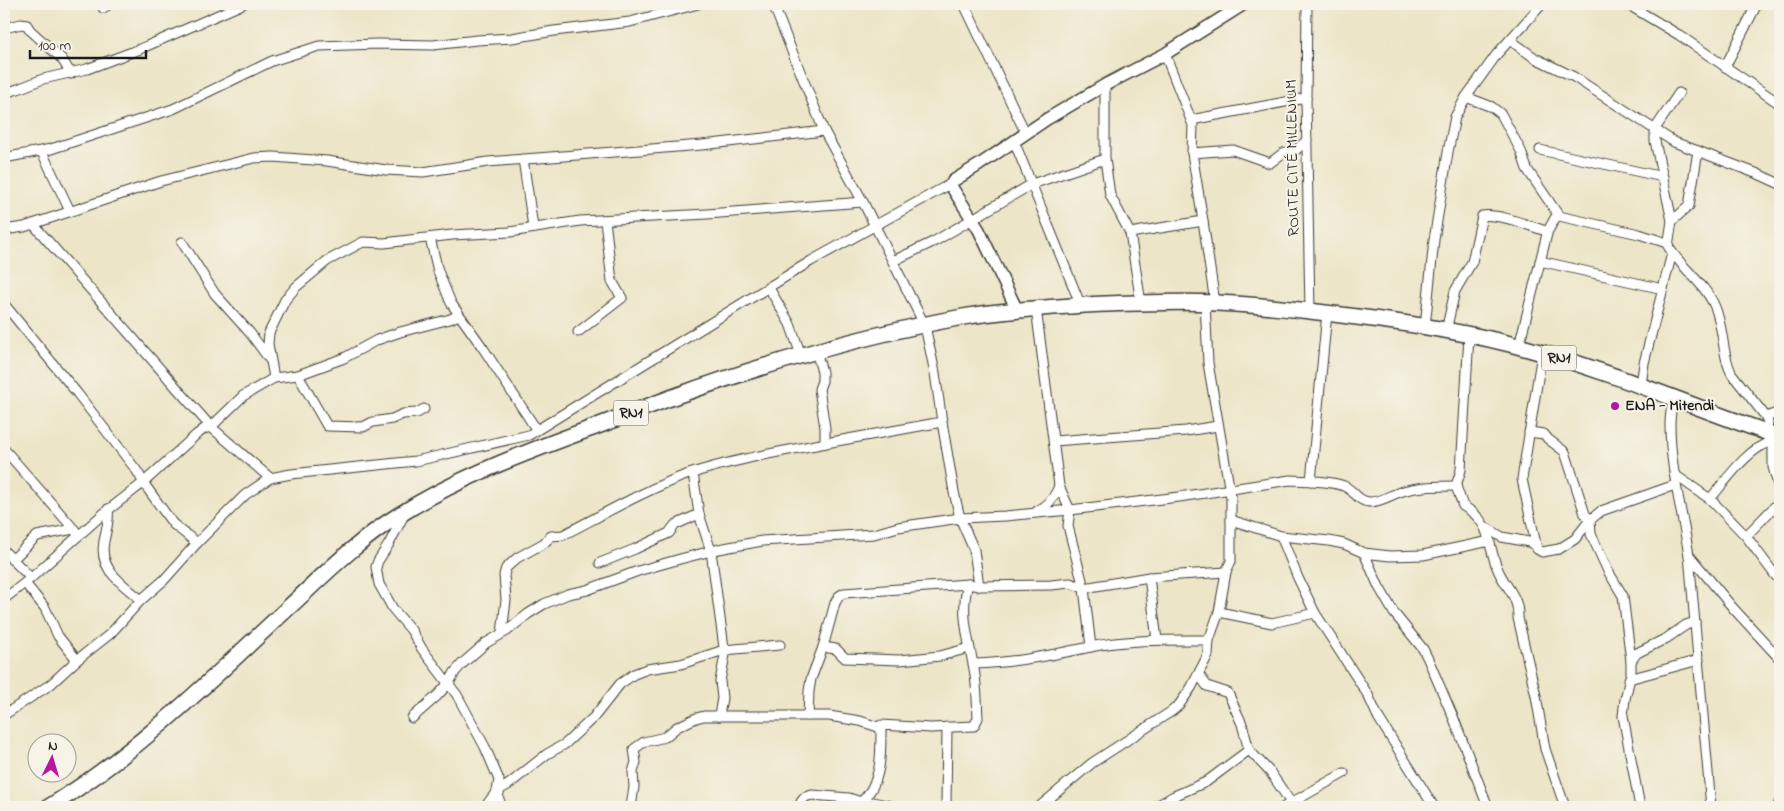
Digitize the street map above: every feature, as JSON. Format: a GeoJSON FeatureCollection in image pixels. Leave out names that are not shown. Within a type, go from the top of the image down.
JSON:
{"type":"FeatureCollection","features":[{"type":"Feature","properties":{"kind":"highway","name":"RN1"},"geometry":{"type":"LineString","coordinates":[[49,807],[100,773],[148,736],[339,561],[393,519],[532,438],[816,350],[894,331],[963,317],[1036,308],[1210,302],[1310,311],[1425,327],[1520,346],[1642,386],[1772,434]]}},
{"type":"Feature","properties":{"kind":"street"},"geometry":{"type":"LineString","coordinates":[[4,93],[43,79],[71,74],[149,46],[216,14],[243,4]]}},
{"type":"Feature","properties":{"kind":"street"},"geometry":{"type":"LineString","coordinates":[[4,158],[42,152],[174,109],[272,62],[319,46],[433,45],[512,38],[630,22],[698,4]]}},
{"type":"Feature","properties":{"kind":"street"},"geometry":{"type":"LineString","coordinates":[[773,4],[824,131],[863,202],[925,326],[960,518],[974,550],[979,586]]}},
{"type":"Feature","properties":{"kind":"street"},"geometry":{"type":"LineString","coordinates":[[964,4],[1026,134]]}},
{"type":"Feature","properties":{"kind":"street"},"geometry":{"type":"LineString","coordinates":[[4,715],[51,684],[110,634],[245,495],[270,478],[291,474],[416,461],[532,438],[812,261],[952,182],[1047,120],[1105,85],[1165,54],[1244,4]]}},
{"type":"Feature","properties":{"kind":"street","name":"ROUTE CITÉ MILLENIUM"},"geometry":{"type":"LineString","coordinates":[[1307,4],[1306,98],[1310,311]]}},
{"type":"Feature","properties":{"kind":"street"},"geometry":{"type":"LineString","coordinates":[[1425,327],[1434,240],[1449,144],[1456,116],[1466,97],[1497,54],[1542,4]]}},
{"type":"Feature","properties":{"kind":"street"},"geometry":{"type":"LineString","coordinates":[[1626,4],[1679,36],[1780,104]]}},
{"type":"Feature","properties":{"kind":"street"},"geometry":{"type":"LineString","coordinates":[[1725,68],[1757,4]]}},
{"type":"Feature","properties":{"kind":"street"},"geometry":{"type":"LineString","coordinates":[[4,28],[21,24],[27,25],[62,59],[71,74]]}},
{"type":"Feature","properties":{"kind":"street"},"geometry":{"type":"LineString","coordinates":[[1510,40],[1535,58],[1574,77],[1674,142],[1780,184]]}},
{"type":"Feature","properties":{"kind":"street"},"geometry":{"type":"LineString","coordinates":[[1039,807],[1092,763],[1172,711],[1186,696],[1199,675],[1208,655],[1209,640],[1219,612],[1226,572],[1231,561],[1229,490],[1208,363],[1210,302],[1204,222],[1192,154],[1193,136],[1191,120],[1165,54]]}},
{"type":"Feature","properties":{"kind":"street"},"geometry":{"type":"LineString","coordinates":[[1105,85],[1105,159],[1110,195],[1130,233],[1141,303]]}},
{"type":"Feature","properties":{"kind":"street"},"geometry":{"type":"LineString","coordinates":[[1679,93],[1655,129],[1655,141],[1672,221],[1667,243],[1672,253],[1698,281],[1715,307],[1723,333],[1728,367],[1772,434],[1773,467],[1780,492]]}},
{"type":"Feature","properties":{"kind":"street"},"geometry":{"type":"LineString","coordinates":[[1466,97],[1492,107],[1502,114],[1521,151],[1527,169],[1559,216],[1639,234],[1667,243]]}},
{"type":"Feature","properties":{"kind":"street"},"geometry":{"type":"LineString","coordinates":[[1191,120],[1306,98]]}},
{"type":"Feature","properties":{"kind":"street"},"geometry":{"type":"LineString","coordinates":[[4,230],[33,224],[161,181],[254,158],[273,157],[327,161],[406,172],[423,172],[523,159],[702,145],[824,131]]}},
{"type":"Feature","properties":{"kind":"street"},"geometry":{"type":"LineString","coordinates":[[1192,154],[1234,150],[1270,163],[1283,153],[1296,150],[1307,140]]}},
{"type":"Feature","properties":{"kind":"street"},"geometry":{"type":"LineString","coordinates":[[1014,141],[1081,306]]}},
{"type":"Feature","properties":{"kind":"street"},"geometry":{"type":"LineString","coordinates":[[1540,150],[1663,177]]}},
{"type":"Feature","properties":{"kind":"street"},"geometry":{"type":"LineString","coordinates":[[1672,221],[1689,206],[1698,151]]}},
{"type":"Feature","properties":{"kind":"street"},"geometry":{"type":"LineString","coordinates":[[42,152],[70,211]]}},
{"type":"Feature","properties":{"kind":"street"},"geometry":{"type":"LineString","coordinates":[[523,159],[533,227]]}},
{"type":"Feature","properties":{"kind":"street"},"geometry":{"type":"LineString","coordinates":[[893,261],[935,240],[1032,184],[1105,159]]}},
{"type":"Feature","properties":{"kind":"street"},"geometry":{"type":"LineString","coordinates":[[952,182],[951,186],[979,230],[1017,310]]}},
{"type":"Feature","properties":{"kind":"street"},"geometry":{"type":"LineString","coordinates":[[274,378],[268,344],[269,333],[284,300],[296,287],[327,261],[363,242],[384,243],[469,233],[510,232],[572,222],[863,202]]}},
{"type":"Feature","properties":{"kind":"street"},"geometry":{"type":"LineString","coordinates":[[1446,331],[1455,291],[1472,262],[1482,216],[1503,218],[1548,230]]}},
{"type":"Feature","properties":{"kind":"street"},"geometry":{"type":"LineString","coordinates":[[1520,346],[1548,230],[1555,218],[1559,216]]}},
{"type":"Feature","properties":{"kind":"street"},"geometry":{"type":"LineString","coordinates":[[578,332],[622,298],[612,281],[605,220]]}},
{"type":"Feature","properties":{"kind":"street"},"geometry":{"type":"LineString","coordinates":[[1130,233],[1204,222]]}},
{"type":"Feature","properties":{"kind":"street"},"geometry":{"type":"LineString","coordinates":[[33,224],[211,427],[270,478]]}},
{"type":"Feature","properties":{"kind":"street"},"geometry":{"type":"LineString","coordinates":[[430,238],[438,271],[451,303],[483,348],[532,438]]}},
{"type":"Feature","properties":{"kind":"street"},"geometry":{"type":"LineString","coordinates":[[182,242],[215,294],[250,333],[270,360]]}},
{"type":"Feature","properties":{"kind":"street"},"geometry":{"type":"LineString","coordinates":[[1642,386],[1644,363],[1672,253]]}},
{"type":"Feature","properties":{"kind":"street"},"geometry":{"type":"LineString","coordinates":[[1540,262],[1662,290]]}},
{"type":"Feature","properties":{"kind":"street"},"geometry":{"type":"LineString","coordinates":[[769,288],[790,324],[801,355]]}},
{"type":"Feature","properties":{"kind":"street"},"geometry":{"type":"LineString","coordinates":[[4,304],[77,393],[137,471],[143,483],[173,524],[197,543]]}},
{"type":"Feature","properties":{"kind":"street"},"geometry":{"type":"LineString","coordinates":[[1036,308],[1059,486],[1070,510],[1068,526],[1084,588],[1091,646]]}},
{"type":"Feature","properties":{"kind":"street"},"geometry":{"type":"LineString","coordinates":[[1311,481],[1327,313]]}},
{"type":"Feature","properties":{"kind":"street"},"geometry":{"type":"LineString","coordinates":[[4,599],[28,580],[76,532],[143,483],[196,435],[204,429],[211,427],[243,396],[274,378],[298,375],[344,358],[377,340],[400,332],[450,320],[458,315]]}},
{"type":"Feature","properties":{"kind":"street"},"geometry":{"type":"LineString","coordinates":[[1469,336],[1461,470],[1456,486],[1463,506],[1475,512],[1485,527],[1498,571],[1516,600],[1545,749],[1565,807]]}},
{"type":"Feature","properties":{"kind":"street"},"geometry":{"type":"LineString","coordinates":[[816,350],[822,372],[819,389],[825,428],[825,443]]}},
{"type":"Feature","properties":{"kind":"street"},"geometry":{"type":"LineString","coordinates":[[1535,545],[1529,506],[1522,479],[1542,353]]}},
{"type":"Feature","properties":{"kind":"street"},"geometry":{"type":"LineString","coordinates":[[298,375],[328,426],[364,426],[372,422],[392,419],[403,414],[417,413],[424,409]]}},
{"type":"Feature","properties":{"kind":"street"},"geometry":{"type":"LineString","coordinates":[[1673,397],[1670,422],[1676,486],[1684,520],[1689,555],[1710,807]]}},
{"type":"Feature","properties":{"kind":"street"},"geometry":{"type":"LineString","coordinates":[[1710,500],[1748,456],[1770,442],[1780,412]]}},
{"type":"Feature","properties":{"kind":"street"},"geometry":{"type":"LineString","coordinates":[[502,633],[506,600],[504,571],[509,563],[544,543],[551,536],[563,535],[661,486],[693,473],[730,463],[825,443],[942,422]]}},
{"type":"Feature","properties":{"kind":"street"},"geometry":{"type":"LineString","coordinates":[[1054,440],[1186,431],[1218,426]]}},
{"type":"Feature","properties":{"kind":"street"},"geometry":{"type":"LineString","coordinates":[[1529,432],[1544,434],[1565,452],[1585,514],[1590,520],[1591,534],[1608,571],[1623,596],[1631,661],[1631,674],[1623,716],[1640,807]]}},
{"type":"Feature","properties":{"kind":"street"},"geometry":{"type":"LineString","coordinates":[[4,449],[76,532]]}},
{"type":"Feature","properties":{"kind":"street"},"geometry":{"type":"LineString","coordinates":[[693,473],[699,514],[711,551],[724,650],[724,662],[720,681],[722,698],[719,716]]}},
{"type":"Feature","properties":{"kind":"street"},"geometry":{"type":"LineString","coordinates":[[1675,475],[1710,500],[1746,536],[1780,580]]}},
{"type":"Feature","properties":{"kind":"street"},"geometry":{"type":"LineString","coordinates":[[412,718],[437,696],[468,658],[528,614],[552,600],[586,590],[638,570],[711,551],[762,541],[874,534],[898,527],[960,518],[1070,510],[1229,490],[1280,481],[1311,481],[1341,486],[1348,488],[1361,500],[1372,502],[1417,488],[1456,486]]}},
{"type":"Feature","properties":{"kind":"street"},"geometry":{"type":"LineString","coordinates":[[1031,514],[1050,503],[1059,486]]}},
{"type":"Feature","properties":{"kind":"street"},"geometry":{"type":"LineString","coordinates":[[1485,527],[1502,537],[1530,542],[1542,552],[1559,549],[1575,539],[1590,520],[1601,510],[1676,486]]}},
{"type":"Feature","properties":{"kind":"street"},"geometry":{"type":"LineString","coordinates":[[1746,536],[1780,501]]}},
{"type":"Feature","properties":{"kind":"street"},"geometry":{"type":"LineString","coordinates":[[108,510],[108,520],[102,549],[104,560],[108,569],[141,600]]}},
{"type":"Feature","properties":{"kind":"street"},"geometry":{"type":"LineString","coordinates":[[406,511],[390,544],[378,560],[377,575],[379,584],[393,608],[412,630],[422,649],[449,683],[485,747],[498,775],[498,797],[502,807]]}},
{"type":"Feature","properties":{"kind":"street"},"geometry":{"type":"LineString","coordinates":[[600,563],[668,533],[675,525],[699,514]]}},
{"type":"Feature","properties":{"kind":"street"},"geometry":{"type":"LineString","coordinates":[[1231,520],[1281,536],[1329,541],[1344,544],[1364,552],[1390,556],[1423,555],[1490,541]]}},
{"type":"Feature","properties":{"kind":"street"},"geometry":{"type":"LineString","coordinates":[[12,560],[38,536],[76,532]]}},
{"type":"Feature","properties":{"kind":"street"},"geometry":{"type":"LineString","coordinates":[[1281,536],[1315,613],[1368,695],[1378,718],[1434,807]]}},
{"type":"Feature","properties":{"kind":"street"},"geometry":{"type":"LineString","coordinates":[[4,551],[28,580],[45,608],[58,636],[77,660]]}},
{"type":"Feature","properties":{"kind":"street"},"geometry":{"type":"LineString","coordinates":[[1364,552],[1379,587],[1394,613],[1415,638],[1428,660],[1454,719],[1488,807]]}},
{"type":"Feature","properties":{"kind":"street"},"geometry":{"type":"LineString","coordinates":[[1689,555],[1733,608],[1780,659]]}},
{"type":"Feature","properties":{"kind":"street"},"geometry":{"type":"LineString","coordinates":[[808,716],[811,679],[823,646],[835,603],[839,596],[844,593],[968,584],[979,586],[1070,583],[1084,588],[1149,577],[1226,572]]}},
{"type":"Feature","properties":{"kind":"street"},"geometry":{"type":"LineString","coordinates":[[1149,577],[1157,640]]}},
{"type":"Feature","properties":{"kind":"street"},"geometry":{"type":"LineString","coordinates":[[631,807],[634,794],[633,772],[636,762],[634,749],[644,742],[665,737],[676,727],[696,718],[719,716],[808,716],[843,718],[880,728],[881,726],[947,728],[972,726],[977,723],[974,664],[969,648],[964,608],[968,584]]}},
{"type":"Feature","properties":{"kind":"street"},"geometry":{"type":"LineString","coordinates":[[1219,612],[1272,623],[1315,613]]}},
{"type":"Feature","properties":{"kind":"street"},"geometry":{"type":"LineString","coordinates":[[1631,661],[1634,655],[1667,638],[1686,625],[1695,622]]}},
{"type":"Feature","properties":{"kind":"street"},"geometry":{"type":"LineString","coordinates":[[974,664],[997,664],[1018,661],[1091,646],[1157,640],[1209,640]]}},
{"type":"Feature","properties":{"kind":"street"},"geometry":{"type":"LineString","coordinates":[[485,807],[499,791],[541,758],[568,740],[594,717],[612,692],[626,679],[647,669],[681,664],[724,650],[780,644]]}},
{"type":"Feature","properties":{"kind":"street"},"geometry":{"type":"LineString","coordinates":[[823,646],[836,649],[845,658],[900,660],[940,656],[969,648]]}},
{"type":"Feature","properties":{"kind":"street"},"geometry":{"type":"LineString","coordinates":[[1629,679],[1699,660]]}},
{"type":"Feature","properties":{"kind":"street"},"geometry":{"type":"LineString","coordinates":[[1199,675],[1207,686],[1228,693],[1242,724],[1249,750],[1270,772],[1290,806],[1344,773]]}},
{"type":"Feature","properties":{"kind":"street"},"geometry":{"type":"LineString","coordinates":[[860,802],[869,794],[878,774],[881,758],[880,728]]}},
{"type":"Feature","properties":{"kind":"street"},"geometry":{"type":"LineString","coordinates":[[946,807],[947,728]]}},
{"type":"Feature","properties":{"kind":"street"},"geometry":{"type":"LineString","coordinates":[[1155,807],[1174,796],[1206,782],[1249,750]]}},
{"type":"Feature","properties":{"kind":"street"},"geometry":{"type":"LineString","coordinates":[[800,807],[800,802],[804,797],[812,795],[849,798],[860,802],[874,802],[896,807]]}},
{"type":"Feature","properties":{"kind":"street"},"geometry":{"type":"LineString","coordinates":[[1777,807],[1780,802]]}},
{"type":"Feature","properties":{"kind":"place","name":"ENA - Mitendi"},"geometry":{"type":"Point","coordinates":[1615,406]}}]}
